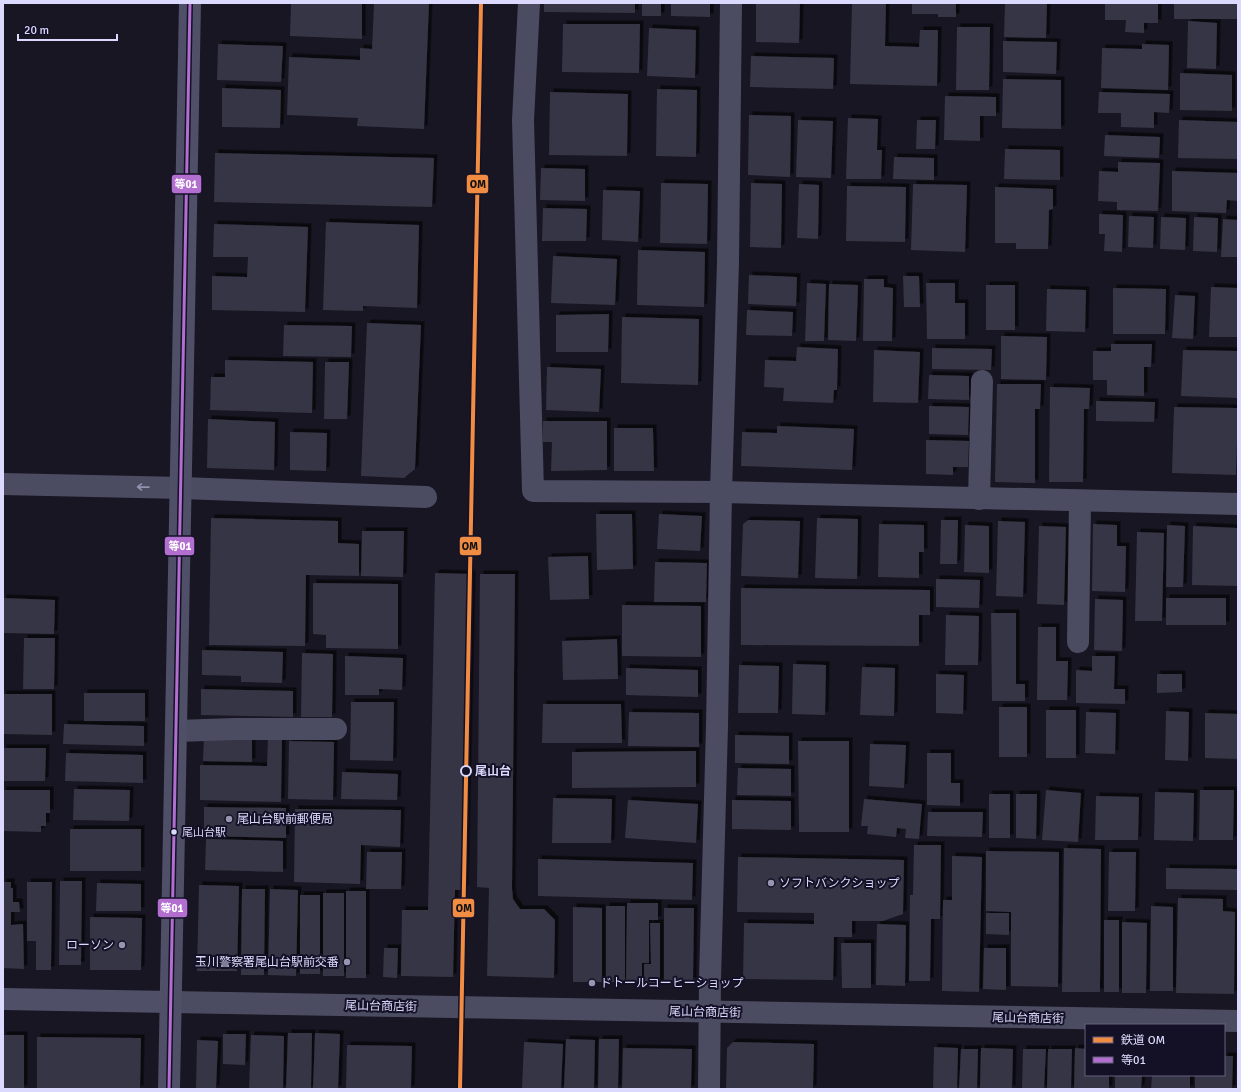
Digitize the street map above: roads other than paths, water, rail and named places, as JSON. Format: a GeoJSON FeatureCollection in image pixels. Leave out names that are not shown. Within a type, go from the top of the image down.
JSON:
{"type":"FeatureCollection","features":[{"type":"Feature","properties":{"kind":"street"},"geometry":{"type":"LineString","coordinates":[[169,1089],[182,488],[190,3]]}},
{"type":"Feature","properties":{"kind":"street"},"geometry":{"type":"LineString","coordinates":[[528,3],[523,120],[533,491],[721,492],[1238,504]]}},
{"type":"Feature","properties":{"kind":"street"},"geometry":{"type":"LineString","coordinates":[[709,1089],[721,492],[728,262],[731,3]]}},
{"type":"Feature","properties":{"kind":"street"},"geometry":{"type":"LineString","coordinates":[[979,499],[982,381]]}},
{"type":"Feature","properties":{"kind":"street"},"geometry":{"type":"LineString","coordinates":[[3,484],[182,488],[426,497]]}},
{"type":"Feature","properties":{"kind":"street"},"geometry":{"type":"LineString","coordinates":[[1078,642],[1080,501]]}},
{"type":"Feature","properties":{"kind":"street"},"geometry":{"type":"LineString","coordinates":[[177,731],[234,729],[336,729]]}},
{"type":"Feature","properties":{"kind":"street"},"geometry":{"type":"LineString","coordinates":[[3,999],[171,1002]]}},
{"type":"Feature","properties":{"kind":"street","name":"尾山台商店街"},"geometry":{"type":"LineString","coordinates":[[171,1002],[1238,1021]]}},
{"type":"Feature","properties":{"kind":"rail line","name":"OM"},"geometry":{"type":"LineString","coordinates":[[460,1089],[481,3]]}},
{"type":"Feature","properties":{"kind":"place","name":"尾山台"},"geometry":{"type":"Point","coordinates":[466,771]}},
{"type":"Feature","properties":{"kind":"place","name":"尾山台駅前郵便局"},"geometry":{"type":"Point","coordinates":[229,819]}},
{"type":"Feature","properties":{"kind":"place","name":"尾山台駅"},"geometry":{"type":"Point","coordinates":[174,832]}},
{"type":"Feature","properties":{"kind":"place","name":"ソフトバンクショップ"},"geometry":{"type":"Point","coordinates":[771,883]}},
{"type":"Feature","properties":{"kind":"place","name":"ローソン"},"geometry":{"type":"Point","coordinates":[122,945]}},
{"type":"Feature","properties":{"kind":"place","name":"玉川警察署尾山台駅前交番"},"geometry":{"type":"Point","coordinates":[347,962]}},
{"type":"Feature","properties":{"kind":"place","name":"ドトールコーヒーショップ"},"geometry":{"type":"Point","coordinates":[592,983]}}]}
